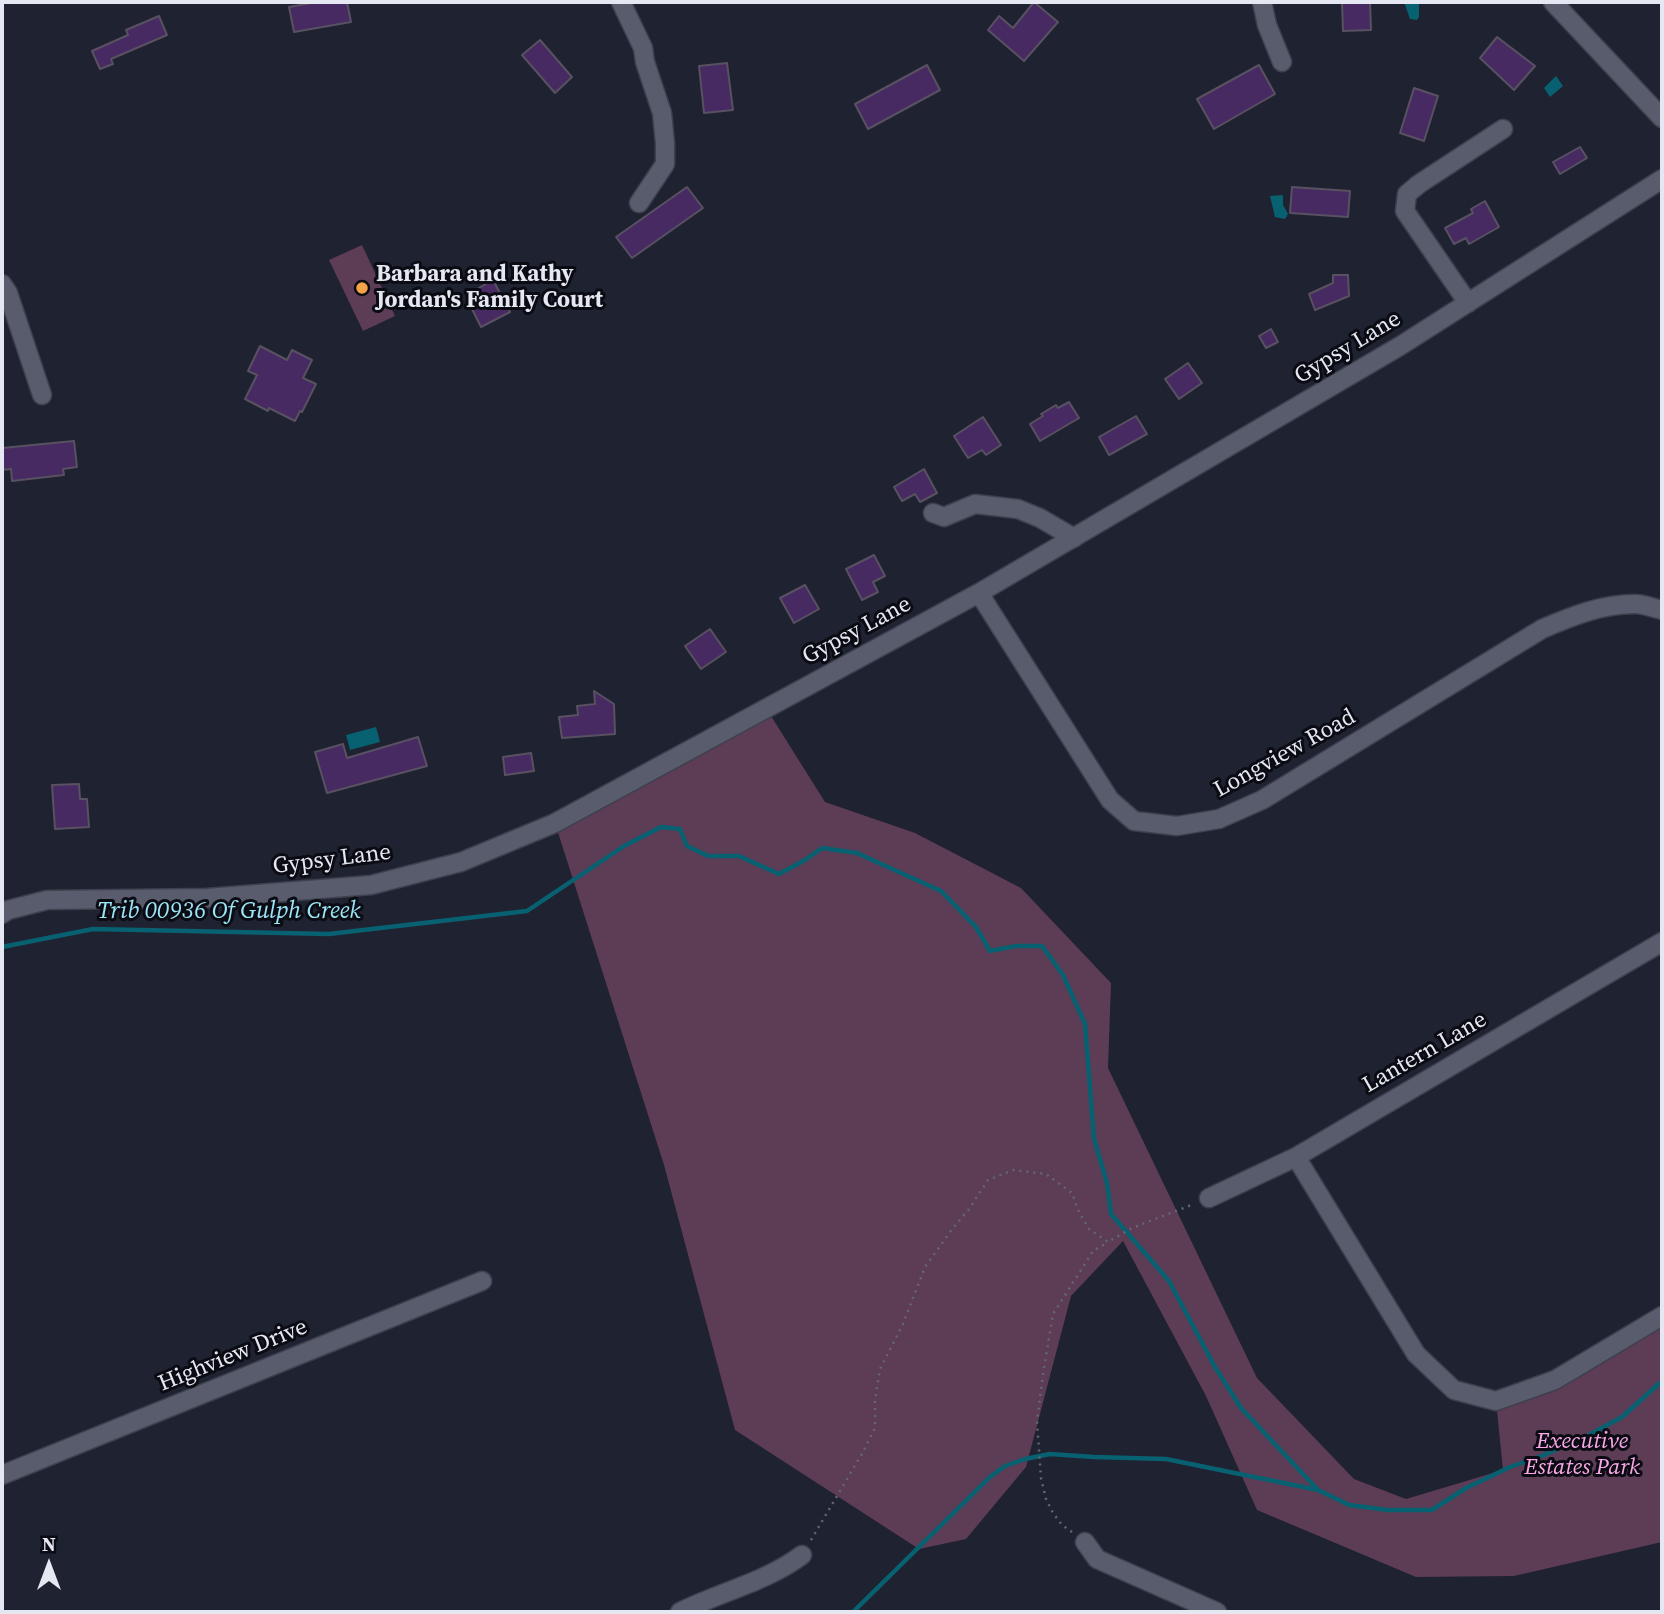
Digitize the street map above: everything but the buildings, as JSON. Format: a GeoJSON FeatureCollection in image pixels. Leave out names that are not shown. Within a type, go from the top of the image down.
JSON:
{"type":"FeatureCollection","features":[{"type":"Feature","properties":{"kind":"street"},"geometry":{"type":"LineString","coordinates":[[621,2],[643,48],[662,113],[665,143],[665,164],[639,203]]}},
{"type":"Feature","properties":{"kind":"street"},"geometry":{"type":"LineString","coordinates":[[1262,2],[1267,25],[1282,62]]}},
{"type":"Feature","properties":{"kind":"street"},"geometry":{"type":"LineString","coordinates":[[1553,2],[1662,118]]}},
{"type":"Feature","properties":{"kind":"street"},"geometry":{"type":"LineString","coordinates":[[1468,303],[1405,211],[1407,194],[1503,129]]}},
{"type":"Feature","properties":{"kind":"street","name":"Gypsy Lane"},"geometry":{"type":"LineString","coordinates":[[2,914],[47,901],[206,898],[371,885],[461,862],[555,823],[979,593],[1400,346],[1662,179]]}},
{"type":"Feature","properties":{"kind":"street"},"geometry":{"type":"LineString","coordinates":[[2,284],[8,293],[42,395]]}},
{"type":"Feature","properties":{"kind":"street"},"geometry":{"type":"LineString","coordinates":[[933,513],[943,517],[975,504],[1018,509],[1074,537]]}},
{"type":"Feature","properties":{"kind":"street","name":"Longview Road"},"geometry":{"type":"LineString","coordinates":[[979,593],[1110,800],[1134,821],[1177,826],[1219,819],[1262,800],[1542,629],[1590,610],[1637,604],[1662,610]]}},
{"type":"Feature","properties":{"kind":"street","name":"Lantern Lane"},"geometry":{"type":"LineString","coordinates":[[1209,1198],[1296,1157],[1662,943]]}},
{"type":"Feature","properties":{"kind":"street"},"geometry":{"type":"LineString","coordinates":[[1296,1157],[1416,1354],[1454,1390],[1496,1401],[1555,1380],[1662,1316]]}},
{"type":"Feature","properties":{"kind":"street","name":"Highview Drive"},"geometry":{"type":"LineString","coordinates":[[2,1475],[482,1281]]}},
{"type":"Feature","properties":{"kind":"street"},"geometry":{"type":"LineString","coordinates":[[1085,1542],[1097,1559],[1217,1612]]}},
{"type":"Feature","properties":{"kind":"street"},"geometry":{"type":"LineString","coordinates":[[680,1612],[761,1578],[802,1555]]}},
{"type":"Feature","properties":{"kind":"path"},"geometry":{"type":"LineString","coordinates":[[802,1555],[875,1428],[875,1400],[880,1369],[903,1324],[925,1267],[988,1180],[1013,1170],[1046,1174],[1072,1193],[1089,1229],[1108,1242]]}},
{"type":"Feature","properties":{"kind":"path"},"geometry":{"type":"LineString","coordinates":[[1085,1542],[1062,1525],[1053,1513],[1041,1478],[1037,1422],[1053,1314],[1093,1251],[1132,1228],[1209,1198]]}},
{"type":"Feature","properties":{"kind":"green space","name":"Barbara and Kathy Jordan's Family Court"},"geometry":{"type":"Polygon","coordinates":[[[362,245],[395,316],[363,331],[329,260],[362,245]]]}},
{"type":"Feature","properties":{"kind":"green space","name":"Executive Estates Park"},"geometry":{"type":"Polygon","coordinates":[[[766,708],[825,802],[915,833],[1021,888],[1111,983],[1108,1068],[1257,1378],[1354,1479],[1406,1499],[1503,1470],[1496,1401],[1662,1317],[1662,1542],[1514,1576],[1416,1577],[1257,1510],[1206,1396],[1123,1241],[1071,1296],[1026,1467],[966,1539],[919,1549],[735,1430],[664,1165],[555,823],[766,708]]]}},
{"type":"Feature","properties":{"kind":"water"},"geometry":{"type":"Polygon","coordinates":[[[1404,2],[1419,2],[1417,20],[1410,19],[1404,2]]]}},
{"type":"Feature","properties":{"kind":"water"},"geometry":{"type":"Polygon","coordinates":[[[1556,76],[1563,86],[1550,97],[1544,88],[1556,76]]]}},
{"type":"Feature","properties":{"kind":"water"},"geometry":{"type":"Polygon","coordinates":[[[1283,195],[1283,205],[1288,214],[1285,219],[1275,217],[1270,196],[1283,195]]]}},
{"type":"Feature","properties":{"kind":"water"},"geometry":{"type":"Polygon","coordinates":[[[376,727],[380,742],[350,750],[346,735],[376,727]]]}},
{"type":"Feature","properties":{"kind":"waterway","name":"Trib 00936 Of Gulph Creek"},"geometry":{"type":"LineString","coordinates":[[2,947],[93,929],[329,934],[527,911],[624,846],[661,827],[680,829],[687,846],[708,856],[739,856],[779,874],[822,848],[857,853],[941,891],[976,927],[990,951],[1016,946],[1042,946],[1063,975],[1085,1024],[1094,1139],[1107,1183],[1111,1214],[1169,1281],[1215,1367],[1241,1408],[1318,1490]]}},
{"type":"Feature","properties":{"kind":"waterway"},"geometry":{"type":"LineString","coordinates":[[853,1612],[990,1477],[1005,1466],[1025,1459],[1050,1454],[1166,1459],[1318,1490],[1349,1505],[1388,1510],[1432,1510],[1466,1488],[1587,1436],[1622,1417],[1662,1381]]}},
{"type":"Feature","properties":{"kind":"place","name":"Barbara and Kathy Jordan's Family Court"},"geometry":{"type":"Point","coordinates":[362,288]}}]}
